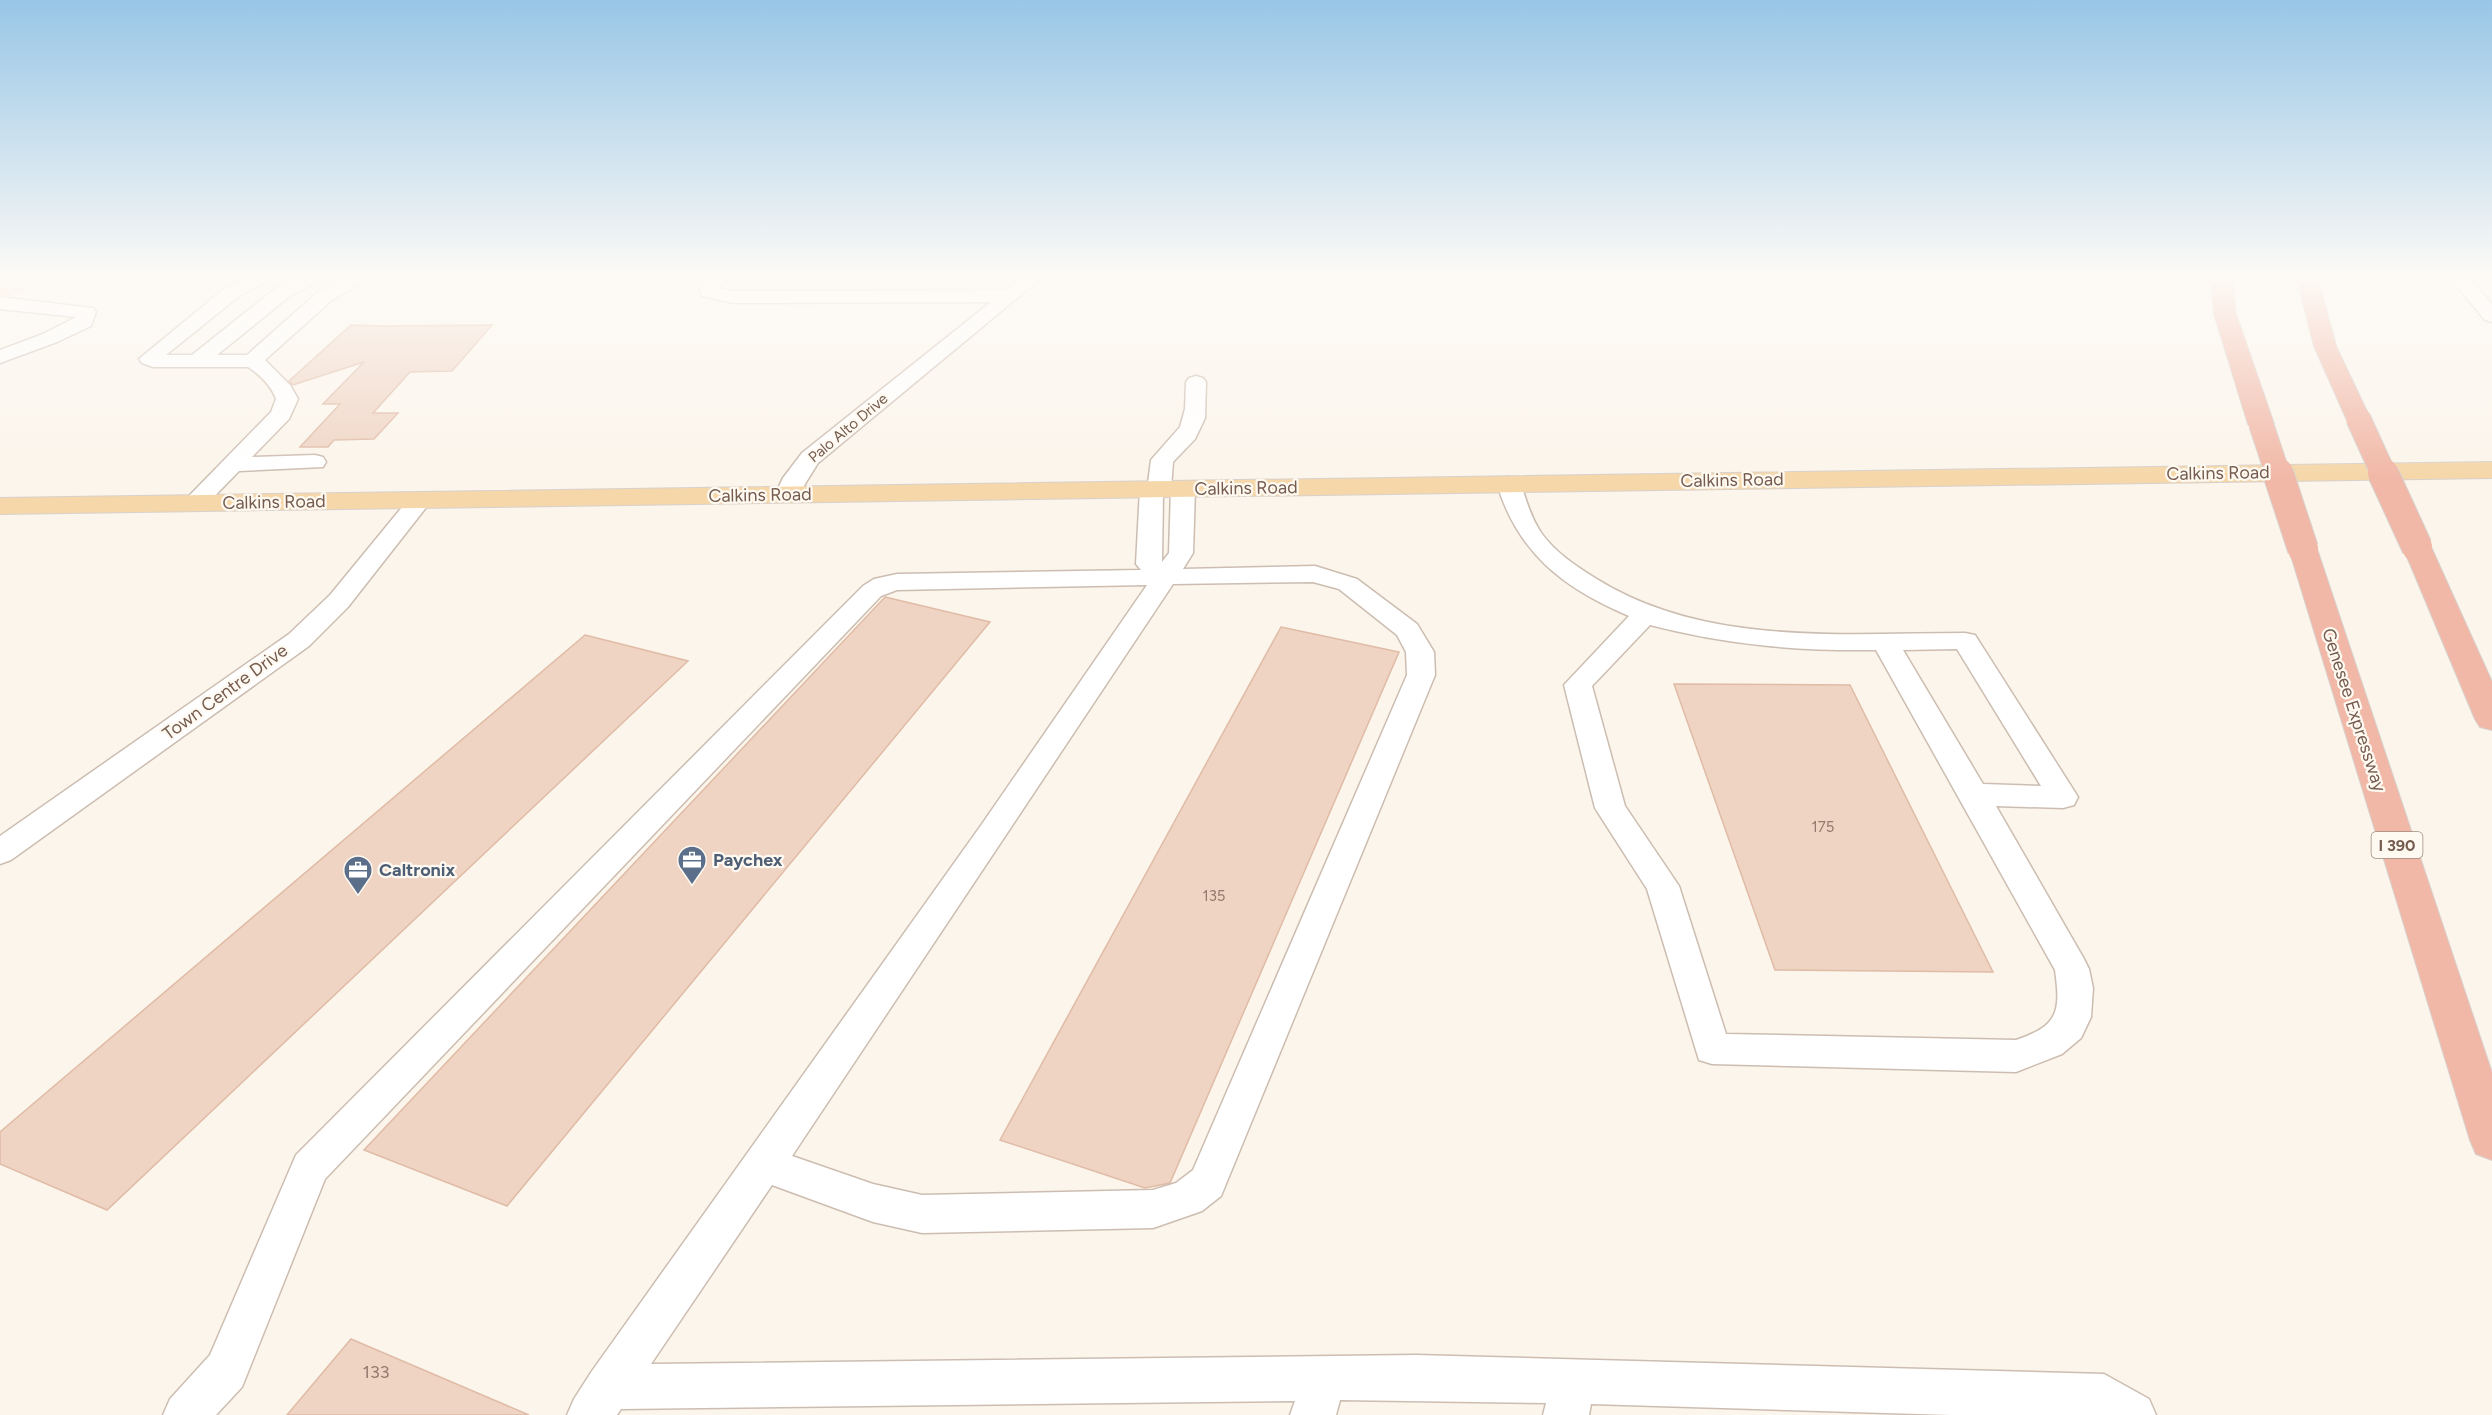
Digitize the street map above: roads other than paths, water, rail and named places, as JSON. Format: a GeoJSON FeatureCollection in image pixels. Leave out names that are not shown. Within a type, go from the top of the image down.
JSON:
{"type":"FeatureCollection","features":[{"type":"Feature","properties":{"kind":"highway","name":"Genesee Expressway"},"geometry":{"type":"LineString","coordinates":[[2235,345],[2303,549],[2492,1140]]}},
{"type":"Feature","properties":{"kind":"highway"},"geometry":{"type":"LineString","coordinates":[[2325,345],[2492,719]]}},
{"type":"Feature","properties":{"kind":"main road","name":"Calkins Road"},"geometry":{"type":"LineString","coordinates":[[0,506],[2492,470]]}},
{"type":"Feature","properties":{"kind":"street"},"geometry":{"type":"LineString","coordinates":[[0,357],[31,345]]}},
{"type":"Feature","properties":{"kind":"street"},"geometry":{"type":"LineString","coordinates":[[166,345],[149,359],[153,362],[252,361],[270,345]]}},
{"type":"Feature","properties":{"kind":"street"},"geometry":{"type":"LineString","coordinates":[[196,362],[217,345]]}},
{"type":"Feature","properties":{"kind":"street","name":"Palo Alto Drive"},"geometry":{"type":"LineString","coordinates":[[787,495],[795,478],[810,458],[950,345]]}},
{"type":"Feature","properties":{"kind":"street"},"geometry":{"type":"LineString","coordinates":[[195,503],[281,414],[287,399],[277,382],[252,361]]}},
{"type":"Feature","properties":{"kind":"street"},"geometry":{"type":"LineString","coordinates":[[1164,577],[1149,564],[1165,489],[1162,460],[1192,432],[1197,407],[1196,382]]}},
{"type":"Feature","properties":{"kind":"street"},"geometry":{"type":"LineString","coordinates":[[232,464],[315,462]]}},
{"type":"Feature","properties":{"kind":"street"},"geometry":{"type":"LineString","coordinates":[[1509,484],[1529,533],[1545,553],[1587,586],[1646,614],[1692,628],[1764,640],[1965,641],[2063,797],[1974,795]]}},
{"type":"Feature","properties":{"kind":"street","name":"Town Centre Drive"},"geometry":{"type":"LineString","coordinates":[[0,852],[298,640],[339,601],[420,500]]}},
{"type":"Feature","properties":{"kind":"street"},"geometry":{"type":"LineString","coordinates":[[186,1415],[226,1371],[310,1168],[872,591],[883,584],[897,582],[1315,574],[1347,584],[1408,630],[1420,652],[1421,675],[1207,1184],[1188,1198],[1153,1209],[922,1214],[873,1203],[762,1163]]}},
{"type":"Feature","properties":{"kind":"street"},"geometry":{"type":"LineString","coordinates":[[599,1401],[993,832],[1164,577]]}},
{"type":"Feature","properties":{"kind":"street"},"geometry":{"type":"LineString","coordinates":[[1646,614],[1620,638],[1578,685],[1610,808],[1663,886],[1712,1049],[2016,1056],[2044,1047],[2070,1028],[2078,997],[2072,969],[1884,641]]}},
{"type":"Feature","properties":{"kind":"street"},"geometry":{"type":"LineString","coordinates":[[599,1401],[1319,1397],[2104,1397],[2133,1415]]}},
{"type":"Feature","properties":{"kind":"place","name":"Paychex"},"geometry":{"type":"Point","coordinates":[692,886]}},
{"type":"Feature","properties":{"kind":"place","name":"Caltronix"},"geometry":{"type":"Point","coordinates":[358,896]}}]}
